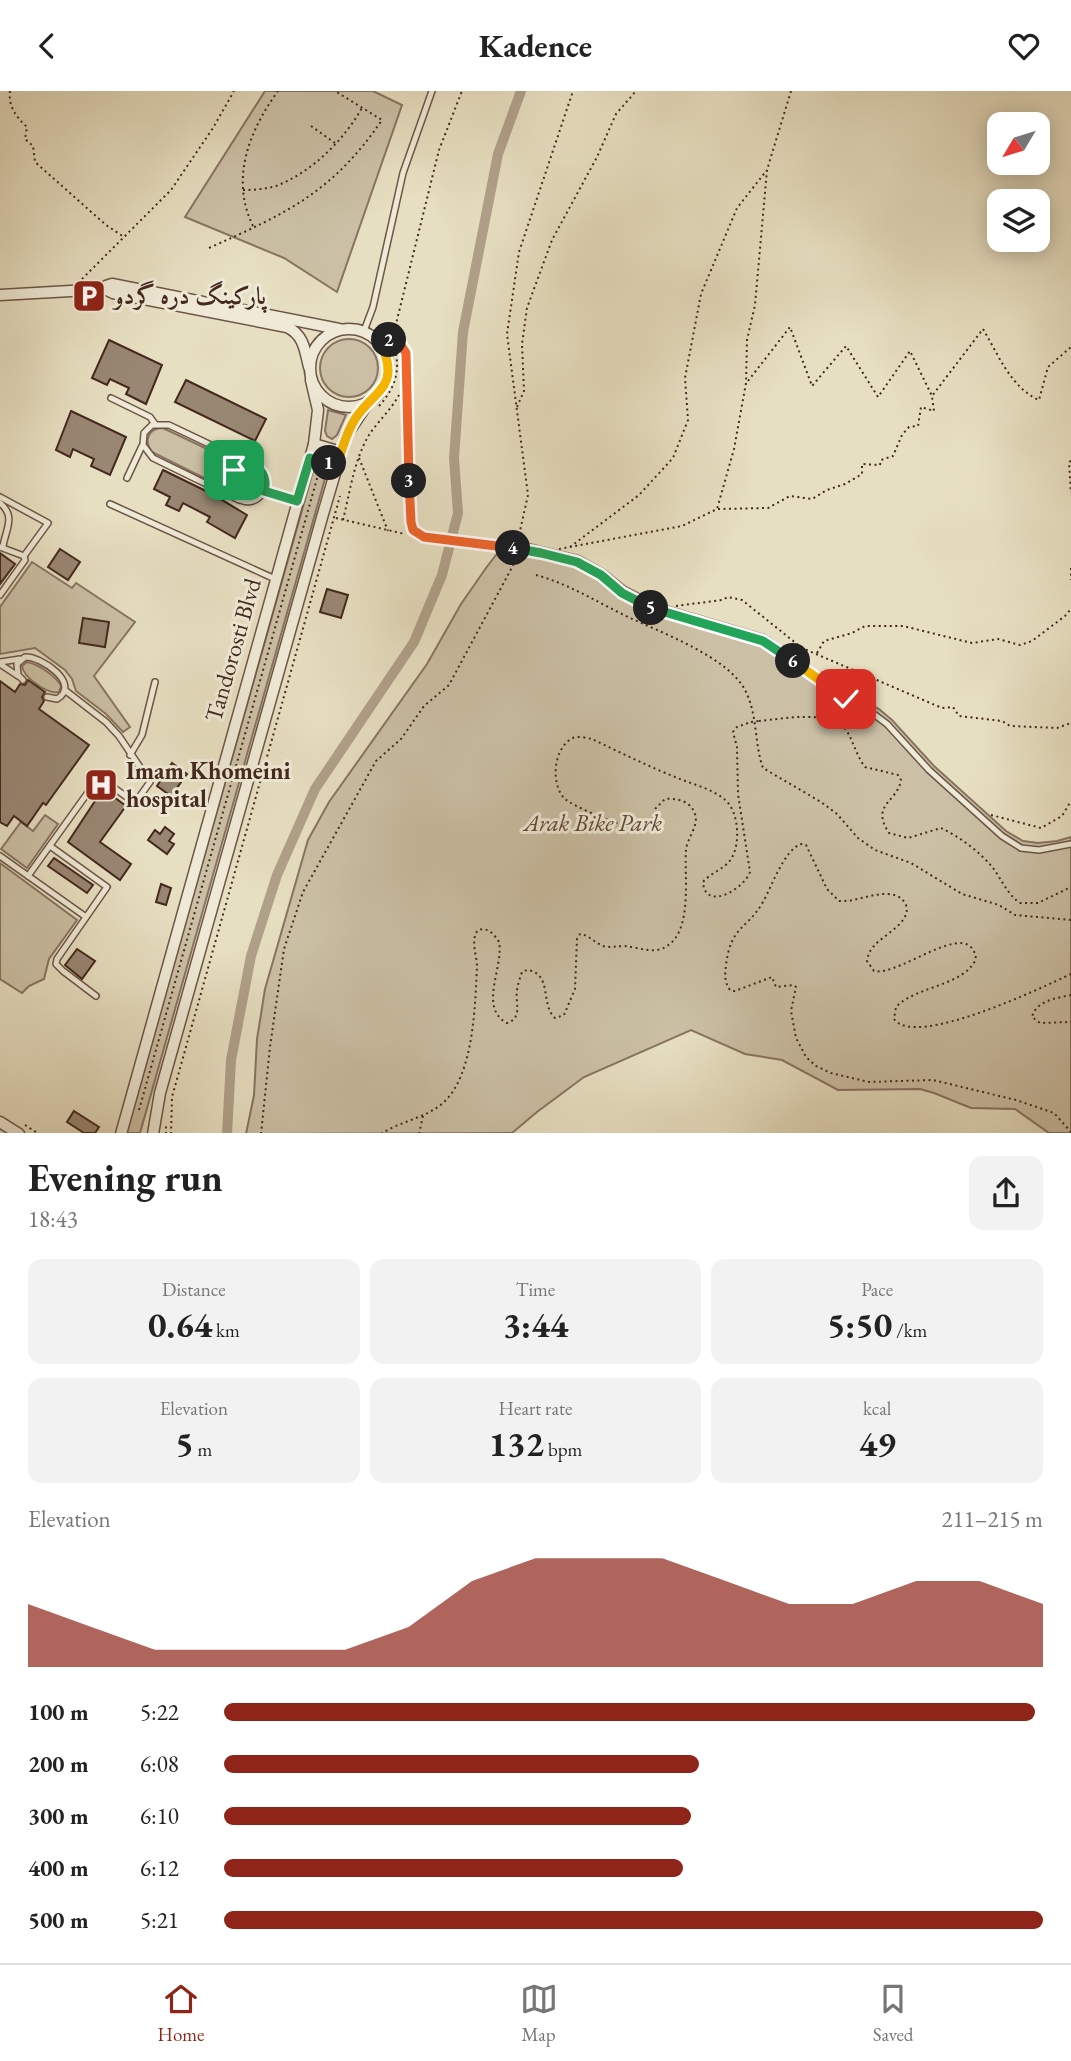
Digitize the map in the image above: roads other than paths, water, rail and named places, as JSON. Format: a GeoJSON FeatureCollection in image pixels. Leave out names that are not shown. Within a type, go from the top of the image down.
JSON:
{"type":"FeatureCollection","features":[{"type":"Feature","properties":{"kind":"street"},"geometry":{"type":"LineString","coordinates":[[0,295],[106,289],[107,285],[112,283],[287,323],[364,331],[375,338],[388,359],[385,384],[373,405],[334,405],[316,390],[311,380],[303,341],[287,323]]}},
{"type":"Feature","properties":{"kind":"street"},"geometry":{"type":"LineString","coordinates":[[309,367],[318,343],[339,329]]}},
{"type":"Feature","properties":{"kind":"street","name":"Tandorosti Blvd"},"geometry":{"type":"LineString","coordinates":[[121,1133],[314,444],[318,410],[311,380]]}},
{"type":"Feature","properties":{"kind":"street","name":"Tandorosti Blvd"},"geometry":{"type":"LineString","coordinates":[[153,1133],[165,1077],[337,465],[351,427],[373,405]]}},
{"type":"Feature","properties":{"kind":"street"},"geometry":{"type":"LineString","coordinates":[[314,444],[341,452]]}},
{"type":"Feature","properties":{"kind":"street"},"geometry":{"type":"LineString","coordinates":[[0,1122],[19,1133]]}},
{"type":"Feature","properties":{"kind":"lane"},"geometry":{"type":"LineString","coordinates":[[364,331],[373,307],[403,173],[432,91]]}},
{"type":"Feature","properties":{"kind":"lane"},"geometry":{"type":"LineString","coordinates":[[383,348],[392,339],[398,340],[406,353],[407,453],[413,530],[424,537],[513,548],[577,562],[601,575],[622,593],[654,609],[763,641],[887,724],[929,770],[1002,836],[1021,848],[1039,850],[1071,844]]}},
{"type":"Feature","properties":{"kind":"lane"},"geometry":{"type":"LineString","coordinates":[[111,398],[150,417],[155,424]]}},
{"type":"Feature","properties":{"kind":"lane"},"geometry":{"type":"LineString","coordinates":[[127,478],[143,445],[144,433],[155,424],[169,425],[255,466],[265,480],[264,491],[256,500],[239,500],[153,458],[143,445]]}},
{"type":"Feature","properties":{"kind":"lane"},"geometry":{"type":"LineString","coordinates":[[239,500],[234,497],[229,487],[230,475],[238,467],[255,466]]}},
{"type":"Feature","properties":{"kind":"lane"},"geometry":{"type":"LineString","coordinates":[[264,491],[297,501]]}},
{"type":"Feature","properties":{"kind":"lane"},"geometry":{"type":"LineString","coordinates":[[0,497],[48,523],[0,595]]}},
{"type":"Feature","properties":{"kind":"lane"},"geometry":{"type":"LineString","coordinates":[[0,503],[10,514],[10,522],[1,546],[24,556]]}},
{"type":"Feature","properties":{"kind":"lane"},"geometry":{"type":"LineString","coordinates":[[110,504],[275,579]]}},
{"type":"Feature","properties":{"kind":"lane"},"geometry":{"type":"LineString","coordinates":[[0,663],[25,657],[35,658],[62,677],[66,691],[106,722],[119,736],[150,782],[135,803],[99,777],[28,876]]}},
{"type":"Feature","properties":{"kind":"lane"},"geometry":{"type":"LineString","coordinates":[[0,663],[22,679],[16,669],[20,659]]}},
{"type":"Feature","properties":{"kind":"lane"},"geometry":{"type":"LineString","coordinates":[[130,755],[142,735],[155,682]]}},
{"type":"Feature","properties":{"kind":"lane"},"geometry":{"type":"LineString","coordinates":[[47,697],[57,699],[66,691]]}},
{"type":"Feature","properties":{"kind":"lane"},"geometry":{"type":"LineString","coordinates":[[50,846],[107,887],[56,964],[96,996]]}},
{"type":"Feature","properties":{"kind":"lane"},"geometry":{"type":"LineString","coordinates":[[0,856],[86,917]]}},
{"type":"Feature","properties":{"kind":"waterway"},"geometry":{"type":"LineString","coordinates":[[227,1133],[231,1060],[251,956],[277,875],[315,789],[414,642],[442,575],[458,513],[454,458],[463,332],[498,154],[521,91]]}},
{"type":"Feature","properties":{"kind":"place","name":"پارکینگ دره گردو"},"geometry":{"type":"Point","coordinates":[89,296]}},
{"type":"Feature","properties":{"kind":"place","name":"Imam Khomeini hospital"},"geometry":{"type":"Point","coordinates":[101,785]}},
{"type":"Feature","properties":{"kind":"park label","name":"Arak Bike Park"},"geometry":{"type":"Point","coordinates":[593,823]}}]}
